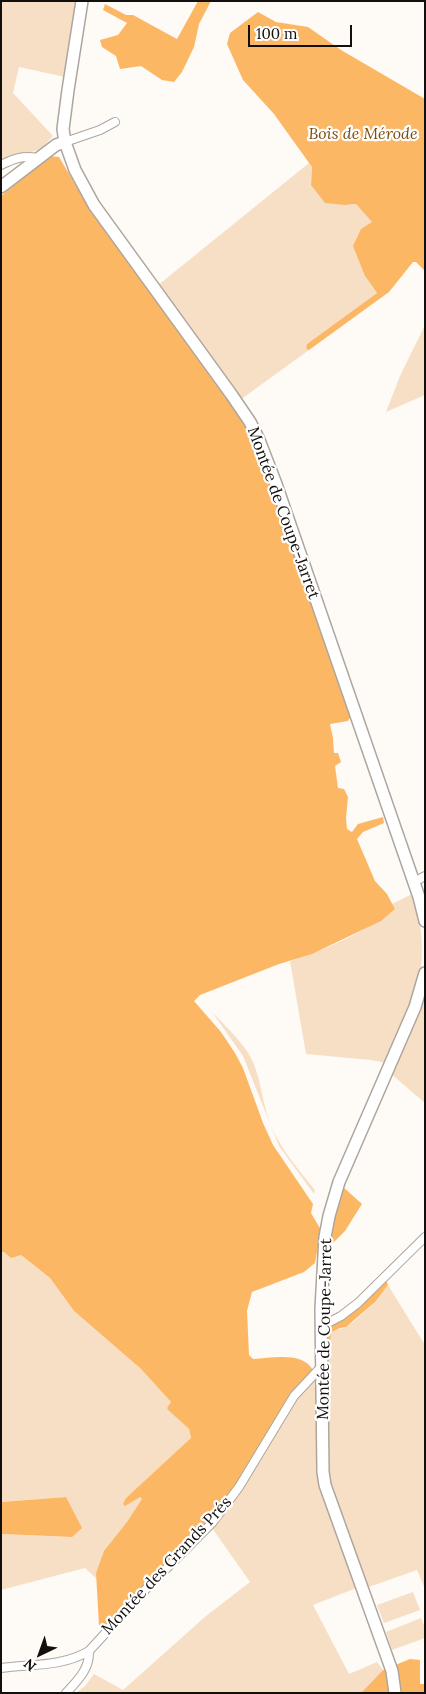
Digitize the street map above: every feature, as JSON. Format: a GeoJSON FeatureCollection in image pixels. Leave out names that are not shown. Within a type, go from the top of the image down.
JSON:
{"type":"FeatureCollection","features":[{"type":"Feature","properties":{"kind":"main road","name":"Montée de Coupe-Jarret"},"geometry":{"type":"LineString","coordinates":[[82,1],[63,129],[79,179],[94,205],[231,394],[257,435],[276,484],[414,882],[425,921]]}},
{"type":"Feature","properties":{"kind":"main road"},"geometry":{"type":"LineString","coordinates":[[1,187],[56,144],[66,142]]}},
{"type":"Feature","properties":{"kind":"main road","name":"Montée de Coupe-Jarret"},"geometry":{"type":"LineString","coordinates":[[395,1693],[392,1671],[325,1484],[323,1472],[322,1326],[325,1237],[333,1199],[415,1007],[425,973]]}},
{"type":"Feature","properties":{"kind":"street"},"geometry":{"type":"LineString","coordinates":[[66,142],[100,130],[115,122]]}},
{"type":"Feature","properties":{"kind":"street"},"geometry":{"type":"LineString","coordinates":[[1,165],[27,156],[37,158]]}},
{"type":"Feature","properties":{"kind":"street"},"geometry":{"type":"LineString","coordinates":[[414,882],[425,876]]}},
{"type":"Feature","properties":{"kind":"street"},"geometry":{"type":"LineString","coordinates":[[322,1326],[341,1316],[358,1303],[425,1238]]}},
{"type":"Feature","properties":{"kind":"street","name":"Montée des Grands Prés"},"geometry":{"type":"LineString","coordinates":[[66,1693],[88,1664],[89,1651],[138,1597],[212,1523],[239,1487],[294,1396],[322,1366]]}},
{"type":"Feature","properties":{"kind":"street"},"geometry":{"type":"LineString","coordinates":[[1,1668],[51,1664],[72,1659],[89,1651]]}},
{"type":"Feature","properties":{"kind":"shaded area"},"geometry":{"type":"Polygon","coordinates":[[[1,1],[78,1],[65,77],[19,67],[13,93],[53,136],[41,149],[1,162],[1,1]]]}},
{"type":"Feature","properties":{"kind":"shaded area"},"geometry":{"type":"Polygon","coordinates":[[[309,163],[312,167],[311,185],[345,205],[356,204],[373,223],[365,276],[377,293],[307,344],[306,349],[309,350],[240,400],[157,286],[309,163]]]}},
{"type":"Feature","properties":{"kind":"shaded area"},"geometry":{"type":"Polygon","coordinates":[[[425,325],[425,395],[386,412],[400,376],[425,325]]]}},
{"type":"Feature","properties":{"kind":"shaded area"},"geometry":{"type":"Polygon","coordinates":[[[414,893],[422,942],[419,980],[410,1010],[386,1063],[306,1054],[290,961],[331,946],[371,925],[394,909],[392,904],[414,893]]]}},
{"type":"Feature","properties":{"kind":"shaded area"},"geometry":{"type":"Polygon","coordinates":[[[425,990],[425,1103],[390,1073],[425,990]]]}},
{"type":"Feature","properties":{"kind":"shaded area"},"geometry":{"type":"Polygon","coordinates":[[[212,1012],[238,1039],[249,1054],[256,1070],[271,1126],[243,1056],[212,1012]]]}},
{"type":"Feature","properties":{"kind":"shaded area"},"geometry":{"type":"Polygon","coordinates":[[[271,1126],[291,1160],[315,1190],[314,1194],[279,1146],[271,1126]]]}},
{"type":"Feature","properties":{"kind":"shaded area"},"geometry":{"type":"Polygon","coordinates":[[[1,1252],[21,1255],[50,1278],[74,1311],[141,1369],[172,1403],[167,1408],[168,1410],[189,1429],[191,1439],[126,1498],[140,1497],[142,1499],[96,1572],[97,1579],[85,1568],[1,1590],[1,1534],[72,1537],[66,1497],[1,1502],[1,1252]]]}},
{"type":"Feature","properties":{"kind":"shaded area"},"geometry":{"type":"Polygon","coordinates":[[[388,1285],[425,1345],[425,1589],[417,1570],[366,1588],[329,1483],[325,1438],[326,1346],[329,1345],[332,1332],[345,1327],[358,1318],[388,1285]]]}},
{"type":"Feature","properties":{"kind":"shaded area"},"geometry":{"type":"Polygon","coordinates":[[[314,1380],[317,1381],[319,1447],[359,1587],[313,1605],[349,1674],[377,1662],[383,1670],[361,1693],[76,1693],[85,1686],[94,1674],[123,1690],[206,1616],[250,1582],[212,1528],[250,1477],[290,1406],[314,1380]]]}},
{"type":"Feature","properties":{"kind":"shaded area"},"geometry":{"type":"Polygon","coordinates":[[[413,1592],[420,1610],[384,1623],[377,1605],[413,1592]]]}},
{"type":"Feature","properties":{"kind":"shaded area"},"geometry":{"type":"Polygon","coordinates":[[[421,1618],[425,1628],[425,1638],[392,1650],[386,1632],[421,1618]]]}},
{"type":"Feature","properties":{"kind":"green space"},"geometry":{"type":"Polygon","coordinates":[[[198,1],[211,1],[199,24],[194,47],[182,72],[174,82],[162,80],[141,66],[120,69],[116,56],[102,47],[100,40],[118,35],[127,23],[103,10],[105,4],[126,15],[133,15],[177,39],[198,1]]]}},
{"type":"Feature","properties":{"kind":"green space","name":"Bois de Mérode"},"geometry":{"type":"Polygon","coordinates":[[[258,12],[276,22],[308,27],[341,50],[425,99],[425,271],[416,262],[413,262],[389,292],[309,350],[306,349],[307,344],[377,293],[365,276],[353,246],[361,229],[372,222],[356,204],[325,203],[311,185],[312,167],[274,114],[243,80],[227,44],[230,33],[258,12]]]}},
{"type":"Feature","properties":{"kind":"green space"},"geometry":{"type":"Polygon","coordinates":[[[50,156],[59,157],[78,189],[233,406],[249,432],[259,454],[351,716],[348,721],[330,724],[334,753],[338,753],[341,762],[335,766],[338,788],[344,789],[348,797],[347,829],[352,832],[358,824],[383,817],[384,823],[363,832],[357,839],[375,881],[387,894],[395,909],[381,921],[312,954],[279,964],[200,995],[194,1001],[221,1032],[235,1053],[243,1068],[273,1145],[313,1204],[311,1213],[321,1230],[315,1263],[304,1272],[252,1292],[247,1311],[249,1355],[253,1359],[294,1358],[302,1360],[313,1370],[291,1395],[239,1482],[221,1506],[207,1523],[145,1584],[104,1631],[99,1626],[96,1573],[104,1551],[142,1499],[140,1497],[125,1506],[123,1504],[126,1498],[191,1438],[189,1429],[168,1410],[167,1408],[171,1402],[141,1369],[74,1311],[50,1278],[21,1255],[11,1258],[4,1252],[1,1252],[1,196],[50,156]]]}},
{"type":"Feature","properties":{"kind":"green space"},"geometry":{"type":"Polygon","coordinates":[[[343,1187],[362,1204],[345,1231],[331,1245],[331,1225],[343,1187]]]}},
{"type":"Feature","properties":{"kind":"green space"},"geometry":{"type":"Polygon","coordinates":[[[386,1280],[388,1285],[375,1302],[346,1327],[332,1332],[329,1345],[326,1346],[327,1332],[331,1327],[386,1280]]]}},
{"type":"Feature","properties":{"kind":"green space"},"geometry":{"type":"Polygon","coordinates":[[[66,1497],[82,1528],[72,1537],[1,1534],[1,1502],[66,1497]]]}},
{"type":"Feature","properties":{"kind":"green space"},"geometry":{"type":"Polygon","coordinates":[[[410,1659],[420,1660],[420,1684],[425,1684],[425,1693],[361,1693],[383,1670],[410,1659]]]}}]}
